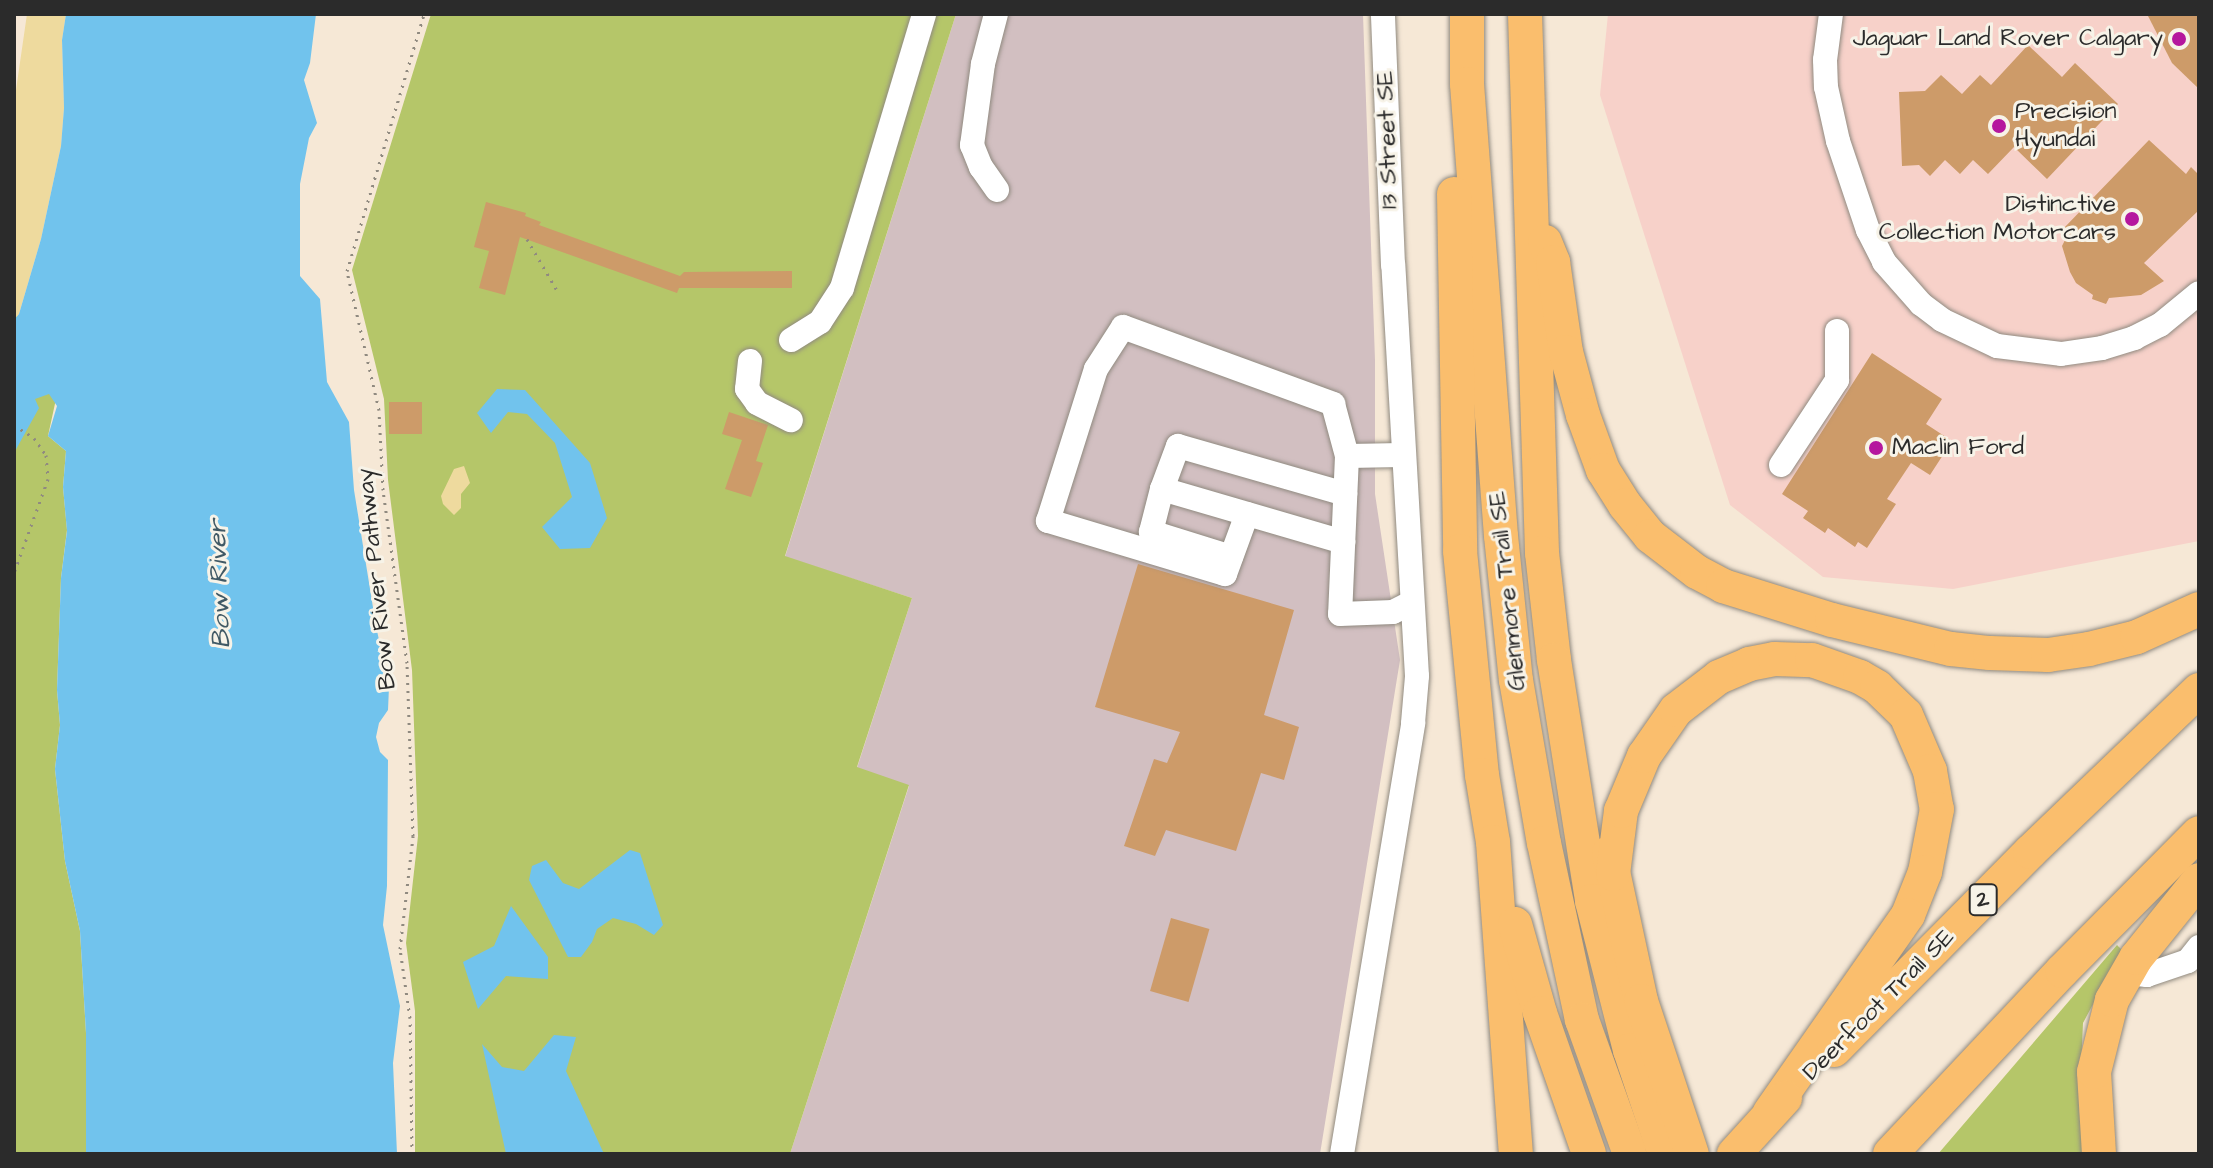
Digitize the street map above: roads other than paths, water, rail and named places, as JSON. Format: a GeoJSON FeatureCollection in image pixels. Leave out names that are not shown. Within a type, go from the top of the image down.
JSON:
{"type":"FeatureCollection","features":[{"type":"Feature","properties":{"kind":"highway","name":"Glenmore Trail SE"},"geometry":{"type":"LineString","coordinates":[[1467,14],[1467,84],[1501,536],[1516,680],[1544,843],[1582,1020],[1630,1154]]}},
{"type":"Feature","properties":{"kind":"highway","name":"Glenmore Trail SE"},"geometry":{"type":"LineString","coordinates":[[1525,14],[1542,553],[1566,749],[1592,901],[1630,1050],[1665,1154]]}},
{"type":"Feature","properties":{"kind":"highway"},"geometry":{"type":"LineString","coordinates":[[1467,84],[1453,159],[1460,551],[1482,775],[1493,842],[1516,1154]]}},
{"type":"Feature","properties":{"kind":"highway"},"geometry":{"type":"LineString","coordinates":[[1531,208],[1553,262],[1566,352],[1583,415],[1603,470],[1650,536],[1697,572],[1723,586],[1832,620],[1951,649],[1990,653],[2048,655],[2089,649],[2137,637],[2199,609]]}},
{"type":"Feature","properties":{"kind":"highway"},"geometry":{"type":"LineString","coordinates":[[1542,553],[1559,591],[1586,749],[1641,1001],[1692,1154]]}},
{"type":"Feature","properties":{"kind":"highway"},"geometry":{"type":"LineString","coordinates":[[1613,874],[1621,811],[1644,756],[1676,710],[1719,677],[1749,664],[1775,659],[1812,660],[1860,677],[1892,700],[1906,715],[1930,771],[1937,809],[1925,872],[1908,915],[1770,1112]]}},
{"type":"Feature","properties":{"kind":"highway","name":"Deerfoot Trail SE"},"geometry":{"type":"LineString","coordinates":[[1734,1154],[1770,1112],[2030,852],[2199,690]]}},
{"type":"Feature","properties":{"kind":"highway"},"geometry":{"type":"LineString","coordinates":[[1890,1154],[2100,932],[2199,833]]}},
{"type":"Feature","properties":{"kind":"highway"},"geometry":{"type":"LineString","coordinates":[[1493,842],[1540,1013],[1589,1154]]}},
{"type":"Feature","properties":{"kind":"highway"},"geometry":{"type":"LineString","coordinates":[[2099,1154],[2094,1072],[2112,1000],[2164,920],[2199,880]]}},
{"type":"Feature","properties":{"kind":"highway"},"geometry":{"type":"LineString","coordinates":[[1917,1154],[2100,932]]}},
{"type":"Feature","properties":{"kind":"street"},"geometry":{"type":"LineString","coordinates":[[791,340],[820,322],[842,288],[924,14]]}},
{"type":"Feature","properties":{"kind":"street"},"geometry":{"type":"LineString","coordinates":[[996,14],[983,64],[972,145],[981,167],[997,190]]}},
{"type":"Feature","properties":{"kind":"street","name":"13 Street SE"},"geometry":{"type":"LineString","coordinates":[[1342,1154],[1413,723],[1417,676],[1393,265],[1383,14]]}},
{"type":"Feature","properties":{"kind":"street"},"geometry":{"type":"LineString","coordinates":[[1831,14],[1825,60],[1830,115],[1860,208],[1884,262],[1901,284],[1932,312],[1997,346],[2061,354],[2102,348],[2134,338],[2160,325],[2199,293]]}},
{"type":"Feature","properties":{"kind":"street"},"geometry":{"type":"LineString","coordinates":[[1247,514],[1225,574],[1048,521],[1096,369],[1123,327],[1333,404],[1347,456],[1340,614],[1393,612],[1411,603]]}},
{"type":"Feature","properties":{"kind":"street"},"geometry":{"type":"LineString","coordinates":[[1781,465],[1837,380],[1837,331]]}},
{"type":"Feature","properties":{"kind":"street"},"geometry":{"type":"LineString","coordinates":[[750,361],[747,389],[757,403],[791,420]]}},
{"type":"Feature","properties":{"kind":"street"},"geometry":{"type":"LineString","coordinates":[[1231,557],[1151,532],[1178,446],[1345,494]]}},
{"type":"Feature","properties":{"kind":"street"},"geometry":{"type":"LineString","coordinates":[[1347,456],[1403,455]]}},
{"type":"Feature","properties":{"kind":"street"},"geometry":{"type":"LineString","coordinates":[[1162,489],[1343,542]]}},
{"type":"Feature","properties":{"kind":"street"},"geometry":{"type":"LineString","coordinates":[[2127,973],[2147,975],[2188,961],[2199,947]]}},
{"type":"Feature","properties":{"kind":"water","name":"Bow River"},"geometry":{"type":"Polygon","coordinates":[[[66,14],[316,14],[310,63],[304,80],[317,123],[309,138],[300,184],[300,276],[320,299],[327,382],[349,422],[354,490],[389,687],[388,710],[379,723],[376,737],[380,752],[388,760],[387,886],[383,925],[400,1006],[393,1063],[397,1154],[86,1154],[86,1033],[80,931],[65,861],[55,769],[60,725],[57,690],[61,578],[67,531],[63,487],[66,451],[48,436],[57,406],[49,394],[35,399],[39,408],[14,453],[14,320],[19,314],[41,239],[61,146],[64,108],[62,40],[66,14]]]}},
{"type":"Feature","properties":{"kind":"water"},"geometry":{"type":"Polygon","coordinates":[[[497,389],[525,390],[590,463],[607,518],[590,548],[560,549],[542,527],[572,497],[555,443],[527,414],[508,412],[491,433],[477,413],[497,389]]]}},
{"type":"Feature","properties":{"kind":"water"},"geometry":{"type":"Polygon","coordinates":[[[630,850],[640,853],[663,925],[654,935],[636,924],[613,918],[597,929],[581,957],[568,957],[529,880],[532,866],[546,860],[563,883],[579,889],[630,850]]]}},
{"type":"Feature","properties":{"kind":"water"},"geometry":{"type":"Polygon","coordinates":[[[511,906],[548,957],[548,979],[506,976],[478,1009],[463,962],[494,946],[511,906]]]}},
{"type":"Feature","properties":{"kind":"water"},"geometry":{"type":"Polygon","coordinates":[[[554,1035],[576,1037],[566,1071],[604,1154],[506,1154],[482,1044],[502,1067],[524,1071],[554,1035]]]}},
{"type":"Feature","properties":{"kind":"place","name":"Jaguar Land Rover Calgary"},"geometry":{"type":"Point","coordinates":[2179,39]}},
{"type":"Feature","properties":{"kind":"place","name":"Precision Hyundai"},"geometry":{"type":"Point","coordinates":[1999,126]}},
{"type":"Feature","properties":{"kind":"place","name":"Distinctive Collection Motorcars"},"geometry":{"type":"Point","coordinates":[2132,219]}},
{"type":"Feature","properties":{"kind":"place","name":"Maclin Ford"},"geometry":{"type":"Point","coordinates":[1876,448]}}]}
